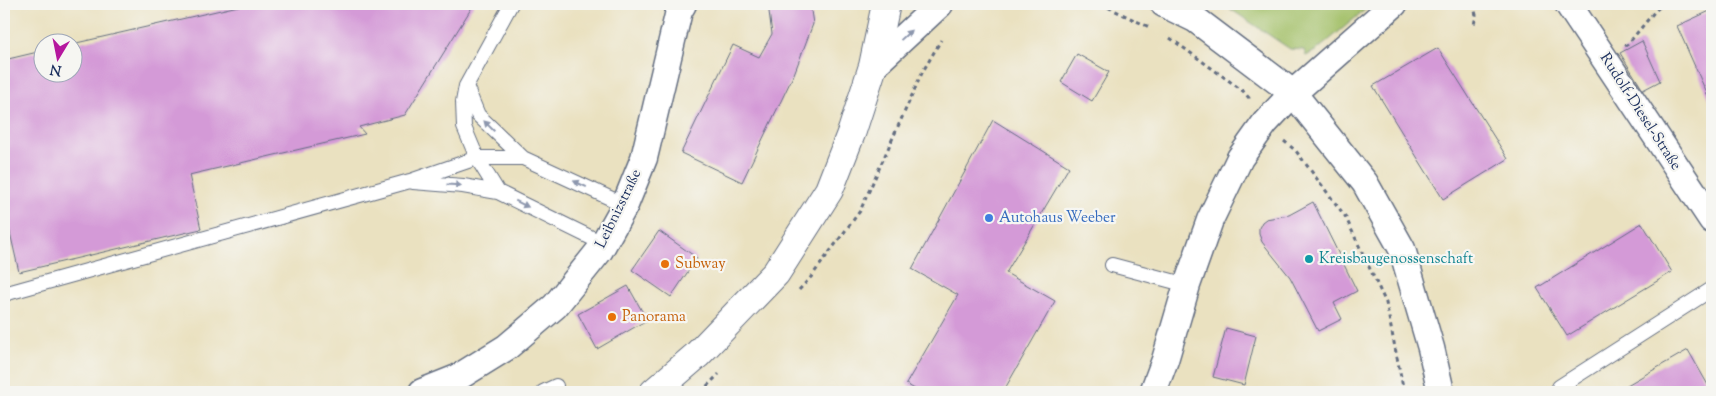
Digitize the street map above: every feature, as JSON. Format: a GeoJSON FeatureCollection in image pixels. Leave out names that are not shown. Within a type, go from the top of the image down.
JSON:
{"type":"FeatureCollection","features":[{"type":"Feature","properties":{"kind":"main road"},"geometry":{"type":"LineString","coordinates":[[654,392],[697,355],[776,274],[829,190],[852,131],[873,66],[886,4]]}},
{"type":"Feature","properties":{"kind":"street","name":"Leibnizstraße"},"geometry":{"type":"LineString","coordinates":[[422,392],[457,378],[507,347],[555,306],[604,244],[624,205],[644,158],[679,11],[683,4]]}},
{"type":"Feature","properties":{"kind":"street"},"geometry":{"type":"LineString","coordinates":[[873,66],[940,4]]}},
{"type":"Feature","properties":{"kind":"street"},"geometry":{"type":"LineString","coordinates":[[1164,4],[1196,19],[1293,93],[1365,183],[1402,249],[1431,348],[1441,392]]}},
{"type":"Feature","properties":{"kind":"street"},"geometry":{"type":"LineString","coordinates":[[1154,392],[1187,285],[1214,211],[1240,158],[1265,123],[1293,93],[1394,4]]}},
{"type":"Feature","properties":{"kind":"street","name":"Rudolf-Diesel-Straße"},"geometry":{"type":"LineString","coordinates":[[1568,4],[1712,220]]}},
{"type":"Feature","properties":{"kind":"lane"},"geometry":{"type":"LineString","coordinates":[[498,192],[477,158],[464,127],[463,102],[466,86],[511,4]]}},
{"type":"Feature","properties":{"kind":"lane"},"geometry":{"type":"LineString","coordinates":[[466,86],[478,114],[522,158],[624,205]]}},
{"type":"Feature","properties":{"kind":"lane"},"geometry":{"type":"LineString","coordinates":[[4,294],[410,181],[477,158],[522,158]]}},
{"type":"Feature","properties":{"kind":"lane"},"geometry":{"type":"LineString","coordinates":[[410,181],[463,186],[498,192],[604,244]]}},
{"type":"Feature","properties":{"kind":"lane"},"geometry":{"type":"LineString","coordinates":[[1112,265],[1187,285]]}},
{"type":"Feature","properties":{"kind":"lane"},"geometry":{"type":"LineString","coordinates":[[1559,387],[1712,289]]}},
{"type":"Feature","properties":{"kind":"lane"},"geometry":{"type":"LineString","coordinates":[[543,392],[556,386]]}},
{"type":"Feature","properties":{"kind":"path"},"geometry":{"type":"LineString","coordinates":[[1101,4],[1151,28]]}},
{"type":"Feature","properties":{"kind":"path"},"geometry":{"type":"LineString","coordinates":[[1473,4],[1476,15],[1474,25]]}},
{"type":"Feature","properties":{"kind":"path"},"geometry":{"type":"LineString","coordinates":[[1628,44],[1663,4]]}},
{"type":"Feature","properties":{"kind":"path"},"geometry":{"type":"LineString","coordinates":[[1167,36],[1243,91],[1249,98],[1250,109],[1296,152],[1345,216],[1386,303],[1404,392]]}},
{"type":"Feature","properties":{"kind":"green space"},"geometry":{"type":"Polygon","coordinates":[[[1223,4],[1372,4],[1317,50],[1306,56],[1304,50],[1290,49],[1223,4]]]}},
{"type":"Feature","properties":{"kind":"building"},"geometry":{"type":"Polygon","coordinates":[[[247,4],[474,4],[405,115],[359,127],[365,134],[189,175],[201,229],[19,272],[4,206],[4,60],[32,53],[32,82],[82,82],[82,42],[247,4]]]}},
{"type":"Feature","properties":{"kind":"building"},"geometry":{"type":"Polygon","coordinates":[[[768,4],[810,4],[813,24],[794,74],[742,182],[681,153],[733,45],[759,57],[772,34],[768,4]]]}},
{"type":"Feature","properties":{"kind":"building"},"geometry":{"type":"Polygon","coordinates":[[[1712,10],[1712,105],[1677,26],[1712,10]]]}},
{"type":"Feature","properties":{"kind":"building"},"geometry":{"type":"Polygon","coordinates":[[[1642,41],[1660,81],[1643,90],[1620,53],[1642,41]]]}},
{"type":"Feature","properties":{"kind":"building"},"geometry":{"type":"Polygon","coordinates":[[[1438,48],[1508,159],[1443,199],[1373,86],[1438,48]]]}},
{"type":"Feature","properties":{"kind":"building"},"geometry":{"type":"Polygon","coordinates":[[[1077,54],[1109,72],[1092,101],[1061,82],[1077,54]]]}},
{"type":"Feature","properties":{"kind":"building","name":"Autohaus Weeber"},"geometry":{"type":"Polygon","coordinates":[[[993,120],[1069,167],[1006,273],[1055,301],[1003,392],[920,392],[906,384],[958,295],[912,269],[993,120]]]}},
{"type":"Feature","properties":{"kind":"building","name":"Kreisbaugenossenschaft"},"geometry":{"type":"Polygon","coordinates":[[[1313,202],[1357,291],[1334,303],[1342,319],[1318,331],[1290,277],[1262,242],[1259,234],[1259,228],[1266,219],[1289,215],[1313,202]]]}},
{"type":"Feature","properties":{"kind":"building"},"geometry":{"type":"Polygon","coordinates":[[[1642,223],[1672,272],[1567,336],[1537,288],[1642,223]]]}},
{"type":"Feature","properties":{"kind":"building","name":"Subway"},"geometry":{"type":"Polygon","coordinates":[[[659,231],[697,258],[671,297],[632,270],[659,231]]]}},
{"type":"Feature","properties":{"kind":"building"},"geometry":{"type":"Polygon","coordinates":[[[628,286],[647,320],[597,349],[578,314],[628,286]]]}},
{"type":"Feature","properties":{"kind":"building"},"geometry":{"type":"Polygon","coordinates":[[[1226,328],[1256,336],[1244,385],[1213,377],[1226,328]]]}},
{"type":"Feature","properties":{"kind":"building"},"geometry":{"type":"Polygon","coordinates":[[[1688,350],[1712,392],[1615,392],[1688,350]]]}},
{"type":"Feature","properties":{"kind":"place","name":"Autohaus Weeber"},"geometry":{"type":"Point","coordinates":[989,218]}},
{"type":"Feature","properties":{"kind":"place","name":"Kreisbaugenossenschaft"},"geometry":{"type":"Point","coordinates":[1309,259]}},
{"type":"Feature","properties":{"kind":"place","name":"Subway"},"geometry":{"type":"Point","coordinates":[665,264]}},
{"type":"Feature","properties":{"kind":"place","name":"Panorama"},"geometry":{"type":"Point","coordinates":[612,317]}}]}
